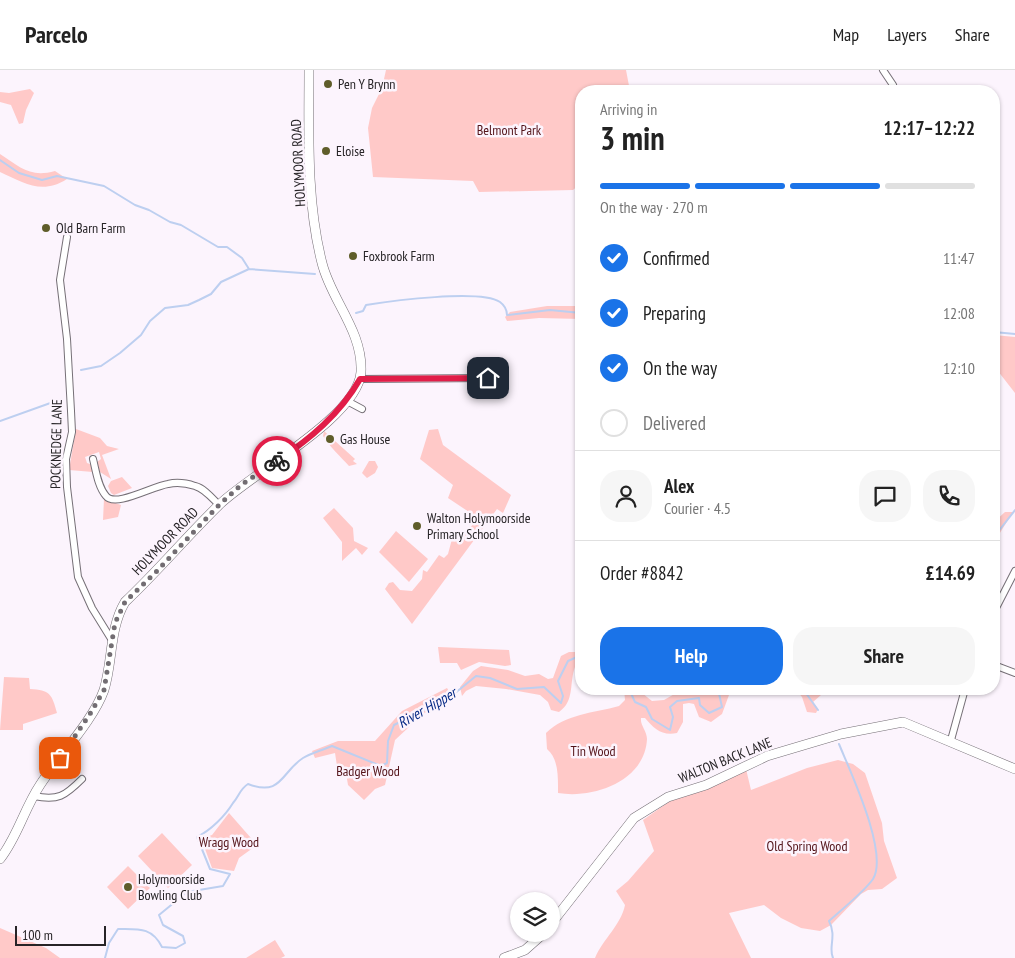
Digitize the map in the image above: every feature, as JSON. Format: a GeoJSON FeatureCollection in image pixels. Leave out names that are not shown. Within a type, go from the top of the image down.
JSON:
{"type":"FeatureCollection","features":[{"type":"Feature","properties":{"kind":"street","name":"HOLYMOOR ROAD"},"geometry":{"type":"LineString","coordinates":[[1,857],[12,844],[34,796],[90,714],[104,690],[115,623],[125,602],[219,505],[241,485],[307,441],[348,401],[360,379],[360,353],[354,331],[327,281],[319,250],[311,166],[309,70]]}},
{"type":"Feature","properties":{"kind":"street"},"geometry":{"type":"LineString","coordinates":[[883,70],[893,85]]}},
{"type":"Feature","properties":{"kind":"street","name":"POCKNEDGE LANE"},"geometry":{"type":"LineString","coordinates":[[67,237],[60,280],[67,339],[72,418],[72,432],[66,458],[67,487],[78,577],[92,608],[113,642]]}},
{"type":"Feature","properties":{"kind":"street"},"geometry":{"type":"LineString","coordinates":[[360,379],[488,378]]}},
{"type":"Feature","properties":{"kind":"street"},"geometry":{"type":"LineString","coordinates":[[348,401],[362,409]]}},
{"type":"Feature","properties":{"kind":"street"},"geometry":{"type":"LineString","coordinates":[[93,459],[102,490],[107,498],[114,501],[123,500],[141,491],[161,485],[183,483],[197,486],[219,505]]}},
{"type":"Feature","properties":{"kind":"street"},"geometry":{"type":"LineString","coordinates":[[1000,600],[1015,571]]}},
{"type":"Feature","properties":{"kind":"street"},"geometry":{"type":"LineString","coordinates":[[1000,667],[1015,673]]}},
{"type":"Feature","properties":{"kind":"street"},"geometry":{"type":"LineString","coordinates":[[950,740],[963,695]]}},
{"type":"Feature","properties":{"kind":"street","name":"WALTON BACK LANE"},"geometry":{"type":"LineString","coordinates":[[560,913],[634,818],[668,797],[706,785],[767,756],[841,734],[903,722],[950,740],[1015,769]]}},
{"type":"Feature","properties":{"kind":"street"},"geometry":{"type":"LineString","coordinates":[[34,796],[48,799],[66,795],[82,780]]}},
{"type":"Feature","properties":{"kind":"street"},"geometry":{"type":"LineString","coordinates":[[504,958],[525,950],[534,942]]}},
{"type":"Feature","properties":{"kind":"green space","name":"Belmont Park"},"geometry":{"type":"Polygon","coordinates":[[[386,70],[626,70],[629,85],[575,85],[575,188],[573,190],[479,192],[473,181],[373,177],[368,128],[372,108],[382,88],[386,70]]]}},
{"type":"Feature","properties":{"kind":"green space"},"geometry":{"type":"Polygon","coordinates":[[[30,89],[34,93],[26,110],[23,123],[19,124],[11,105],[0,102],[0,92],[9,93],[30,89]]]}},
{"type":"Feature","properties":{"kind":"green space"},"geometry":{"type":"Polygon","coordinates":[[[0,154],[26,170],[39,173],[55,171],[67,179],[49,186],[33,186],[0,172],[0,154]]]}},
{"type":"Feature","properties":{"kind":"green space"},"geometry":{"type":"Polygon","coordinates":[[[547,306],[575,306],[575,319],[539,318],[507,321],[505,317],[510,312],[547,306]]]}},
{"type":"Feature","properties":{"kind":"green space"},"geometry":{"type":"Polygon","coordinates":[[[1000,336],[1015,337],[1015,393],[1000,374],[1000,336]]]}},
{"type":"Feature","properties":{"kind":"green space"},"geometry":{"type":"Polygon","coordinates":[[[76,429],[100,438],[107,446],[119,449],[102,455],[111,479],[100,472],[97,462],[101,459],[99,452],[85,457],[87,463],[93,465],[93,472],[69,470],[76,429]]]}},
{"type":"Feature","properties":{"kind":"green space"},"geometry":{"type":"Polygon","coordinates":[[[438,429],[443,445],[511,495],[503,513],[497,509],[412,624],[385,589],[389,583],[393,582],[400,590],[412,591],[422,579],[423,570],[427,572],[439,555],[444,558],[448,554],[452,539],[461,539],[478,518],[448,498],[453,485],[420,459],[429,430],[438,429]]]}},
{"type":"Feature","properties":{"kind":"green space"},"geometry":{"type":"Polygon","coordinates":[[[324,431],[355,459],[353,461],[357,464],[349,466],[323,436],[324,431]]]}},
{"type":"Feature","properties":{"kind":"green space"},"geometry":{"type":"Polygon","coordinates":[[[369,461],[375,461],[378,467],[375,473],[367,478],[362,473],[369,461]]]}},
{"type":"Feature","properties":{"kind":"green space"},"geometry":{"type":"Polygon","coordinates":[[[122,477],[132,488],[114,495],[108,486],[111,481],[122,477]]]}},
{"type":"Feature","properties":{"kind":"green space"},"geometry":{"type":"Polygon","coordinates":[[[104,499],[121,505],[118,517],[103,520],[104,499]]]}},
{"type":"Feature","properties":{"kind":"green space"},"geometry":{"type":"Polygon","coordinates":[[[334,508],[353,528],[354,541],[368,548],[362,555],[356,548],[342,561],[342,542],[323,518],[334,508]]]}},
{"type":"Feature","properties":{"kind":"green space"},"geometry":{"type":"Polygon","coordinates":[[[1005,512],[1013,512],[1000,533],[1000,517],[1005,512]]]}},
{"type":"Feature","properties":{"kind":"green space"},"geometry":{"type":"Polygon","coordinates":[[[396,531],[428,559],[409,582],[379,552],[396,531]]]}},
{"type":"Feature","properties":{"kind":"green space"},"geometry":{"type":"Polygon","coordinates":[[[438,647],[509,650],[511,665],[505,666],[479,662],[461,670],[457,663],[440,663],[438,647]]]}},
{"type":"Feature","properties":{"kind":"green space","name":"Tin Wood"},"geometry":{"type":"Polygon","coordinates":[[[569,652],[575,652],[575,667],[570,697],[564,708],[559,712],[551,710],[548,702],[540,695],[506,689],[476,686],[466,691],[462,696],[460,687],[473,671],[481,666],[508,670],[525,676],[539,674],[548,679],[553,678],[561,656],[569,652]]]}},
{"type":"Feature","properties":{"kind":"green space"},"geometry":{"type":"Polygon","coordinates":[[[4,677],[29,678],[30,689],[42,690],[52,697],[57,713],[23,724],[23,730],[0,730],[4,677]]]}},
{"type":"Feature","properties":{"kind":"green space","name":"Badger Wood"},"geometry":{"type":"Polygon","coordinates":[[[447,688],[453,698],[423,714],[395,740],[385,785],[375,789],[364,800],[348,785],[346,773],[337,766],[335,753],[315,758],[312,751],[338,741],[375,741],[402,711],[447,688]]]}},
{"type":"Feature","properties":{"kind":"green space","name":"Tin Wood"},"geometry":{"type":"Polygon","coordinates":[[[625,695],[644,695],[652,701],[664,700],[673,695],[729,695],[722,714],[711,722],[699,717],[694,704],[683,704],[683,722],[677,733],[663,732],[655,728],[645,718],[641,718],[647,739],[644,754],[637,766],[627,776],[601,790],[587,793],[558,793],[556,763],[547,749],[546,733],[571,718],[619,706],[625,700],[625,695]]]}},
{"type":"Feature","properties":{"kind":"green space"},"geometry":{"type":"Polygon","coordinates":[[[800,695],[821,695],[813,702],[818,709],[816,713],[807,712],[800,695]]]}},
{"type":"Feature","properties":{"kind":"green space","name":"Old Spring Wood"},"geometry":{"type":"Polygon","coordinates":[[[838,760],[853,764],[865,773],[882,823],[884,841],[897,878],[882,889],[868,890],[861,894],[831,925],[820,931],[801,928],[781,918],[764,905],[729,913],[751,958],[595,958],[623,912],[625,905],[616,891],[628,881],[654,851],[643,820],[670,801],[746,769],[751,790],[807,768],[838,760]]]}},
{"type":"Feature","properties":{"kind":"green space","name":"Wragg Wood"},"geometry":{"type":"Polygon","coordinates":[[[229,813],[257,845],[239,858],[234,871],[212,868],[201,838],[212,835],[229,813]]]}},
{"type":"Feature","properties":{"kind":"green space"},"geometry":{"type":"Polygon","coordinates":[[[162,833],[192,865],[168,888],[138,856],[162,833]]]}},
{"type":"Feature","properties":{"kind":"green space","name":"Holymoorside Bowling Club"},"geometry":{"type":"Polygon","coordinates":[[[128,866],[150,888],[128,909],[107,887],[128,866]]]}},
{"type":"Feature","properties":{"kind":"green space"},"geometry":{"type":"Polygon","coordinates":[[[0,928],[46,948],[60,958],[0,958],[0,928]]]}},
{"type":"Feature","properties":{"kind":"green space"},"geometry":{"type":"Polygon","coordinates":[[[275,940],[285,956],[281,958],[246,958],[275,940]]]}},
{"type":"Feature","properties":{"kind":"waterway"},"geometry":{"type":"LineString","coordinates":[[0,160],[19,173],[42,180],[57,176],[104,186],[135,205],[149,210],[170,222],[181,225],[218,247],[227,247],[242,258],[249,269],[315,274]]}},
{"type":"Feature","properties":{"kind":"waterway"},"geometry":{"type":"LineString","coordinates":[[81,370],[101,366],[120,353],[141,335],[150,321],[165,308],[188,305],[199,300],[211,294],[221,282],[249,269]]}},
{"type":"Feature","properties":{"kind":"waterway"},"geometry":{"type":"LineString","coordinates":[[356,313],[363,311],[366,305],[455,296],[490,298],[500,302],[505,308],[507,315],[550,310],[575,312]]}},
{"type":"Feature","properties":{"kind":"waterway"},"geometry":{"type":"LineString","coordinates":[[1000,333],[1015,334]]}},
{"type":"Feature","properties":{"kind":"waterway"},"geometry":{"type":"LineString","coordinates":[[0,421],[56,401]]}},
{"type":"Feature","properties":{"kind":"waterway","name":"River Hipper"},"geometry":{"type":"LineString","coordinates":[[1000,529],[1015,510]]}},
{"type":"Feature","properties":{"kind":"waterway","name":"River Hipper"},"geometry":{"type":"LineString","coordinates":[[105,958],[109,943],[118,929],[139,929],[149,933],[158,940],[162,947],[176,948],[185,943],[183,936],[163,925],[159,915],[187,892],[223,886],[230,874],[210,869],[197,837],[222,818],[241,790],[248,784],[259,787],[275,785],[303,758],[332,746],[381,766],[387,763],[388,741],[394,725],[449,698],[476,676],[490,678],[517,689],[544,687],[561,703],[563,696],[558,681],[568,661],[575,658]]}},
{"type":"Feature","properties":{"kind":"waterway","name":"River Hipper"},"geometry":{"type":"LineString","coordinates":[[632,695],[635,702],[646,707],[652,719],[670,730],[673,717],[670,707],[677,701],[699,698],[700,705],[709,713],[722,707],[719,695]]}},
{"type":"Feature","properties":{"kind":"waterway"},"geometry":{"type":"LineString","coordinates":[[807,695],[818,710]]}},
{"type":"Feature","properties":{"kind":"waterway"},"geometry":{"type":"LineString","coordinates":[[833,958],[831,950],[832,932],[829,921],[869,884],[877,867],[876,851],[866,812],[839,744]]}},
{"type":"Feature","properties":{"kind":"way so far"},"geometry":{"type":"LineString","coordinates":[[60,758],[104,690],[115,623],[118,613],[125,602],[219,505],[241,485],[277,461]]}},
{"type":"Feature","properties":{"kind":"place","name":"Pen Y Brynn"},"geometry":{"type":"Point","coordinates":[328,84]}},
{"type":"Feature","properties":{"kind":"place","name":"Eloise"},"geometry":{"type":"Point","coordinates":[326,151]}},
{"type":"Feature","properties":{"kind":"place","name":"Old Barn Farm"},"geometry":{"type":"Point","coordinates":[46,228]}},
{"type":"Feature","properties":{"kind":"place","name":"Foxbrook Farm"},"geometry":{"type":"Point","coordinates":[353,256]}},
{"type":"Feature","properties":{"kind":"place","name":"Gas House"},"geometry":{"type":"Point","coordinates":[330,439]}},
{"type":"Feature","properties":{"kind":"place","name":"Walton Holymoorside Primary School"},"geometry":{"type":"Point","coordinates":[417,526]}},
{"type":"Feature","properties":{"kind":"place","name":"Holymoorside Bowling Club"},"geometry":{"type":"Point","coordinates":[128,887]}},
{"type":"Feature","properties":{"kind":"route"},"geometry":{"type":"LineString","coordinates":[[277,461],[307,441],[348,401],[360,379],[488,378]]}}]}
